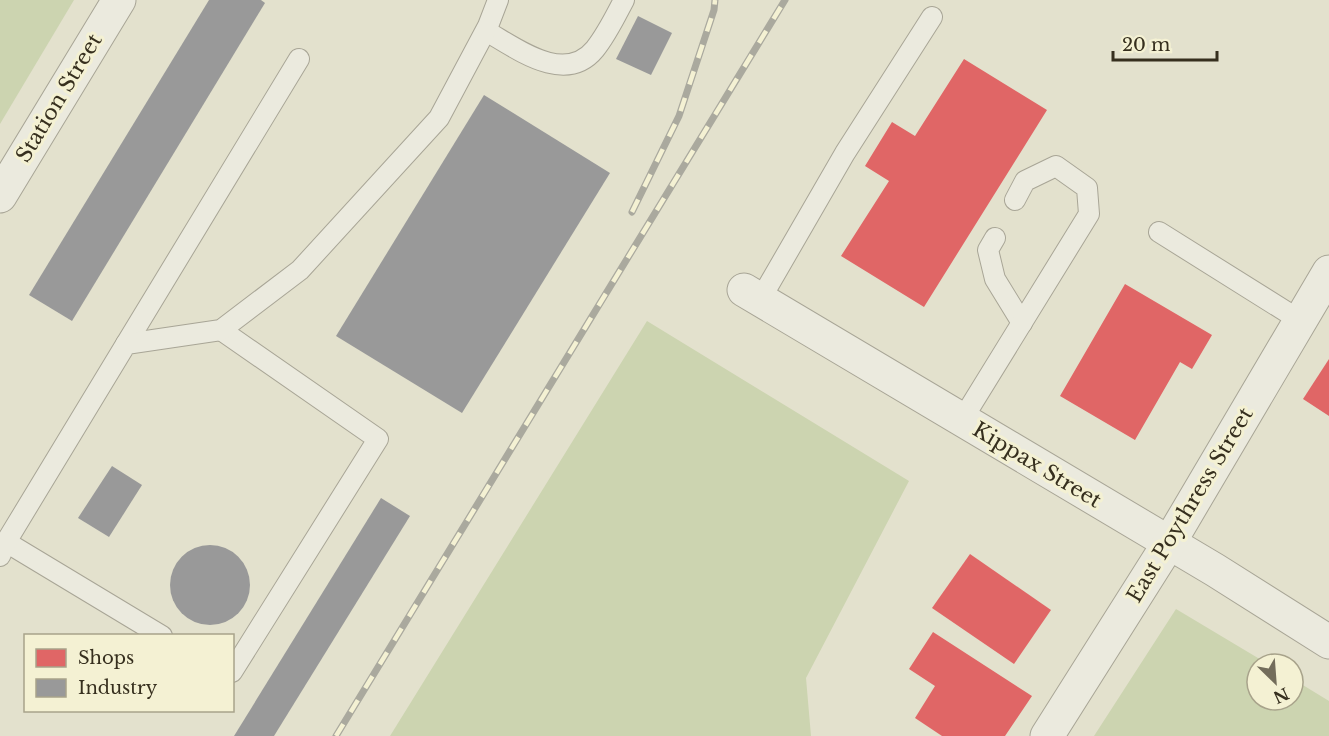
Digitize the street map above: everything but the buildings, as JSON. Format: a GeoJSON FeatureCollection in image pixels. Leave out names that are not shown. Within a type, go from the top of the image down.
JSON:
{"type":"FeatureCollection","features":[{"type":"Feature","properties":{"kind":"street","name":"Station Street"},"geometry":{"type":"LineString","coordinates":[[0,196],[119,0]]}},
{"type":"Feature","properties":{"kind":"street","name":"East Poythress Street"},"geometry":{"type":"LineString","coordinates":[[1047,736],[1169,543],[1329,272]]}},
{"type":"Feature","properties":{"kind":"street","name":"Kippax Street"},"geometry":{"type":"LineString","coordinates":[[752,295],[1169,543],[1329,642]]}},
{"type":"Feature","properties":{"kind":"lane"},"geometry":{"type":"LineString","coordinates":[[126,344],[221,330],[300,270],[439,118],[486,31],[498,0]]}},
{"type":"Feature","properties":{"kind":"lane"},"geometry":{"type":"LineString","coordinates":[[486,31],[545,63],[564,65],[578,63],[594,51],[624,0]]}},
{"type":"Feature","properties":{"kind":"lane"},"geometry":{"type":"LineString","coordinates":[[752,295],[932,17]]}},
{"type":"Feature","properties":{"kind":"lane"},"geometry":{"type":"LineString","coordinates":[[158,634],[3,549],[299,59]]}},
{"type":"Feature","properties":{"kind":"lane"},"geometry":{"type":"LineString","coordinates":[[962,420],[1089,214],[1087,188],[1056,166],[1025,181],[1015,200]]}},
{"type":"Feature","properties":{"kind":"lane"},"geometry":{"type":"LineString","coordinates":[[1159,232],[1301,321]]}},
{"type":"Feature","properties":{"kind":"lane"},"geometry":{"type":"LineString","coordinates":[[995,238],[988,250],[995,279],[1022,323]]}},
{"type":"Feature","properties":{"kind":"lane"},"geometry":{"type":"LineString","coordinates":[[221,330],[378,440],[234,669]]}},
{"type":"Feature","properties":{"kind":"green space"},"geometry":{"type":"Polygon","coordinates":[[[0,0],[74,0],[0,124],[0,0]]]}},
{"type":"Feature","properties":{"kind":"green space"},"geometry":{"type":"Polygon","coordinates":[[[647,321],[909,481],[806,678],[811,736],[390,736],[647,321]]]}},
{"type":"Feature","properties":{"kind":"green space"},"geometry":{"type":"Polygon","coordinates":[[[1176,609],[1248,652],[1245,652],[1245,712],[1305,712],[1305,686],[1329,701],[1329,736],[1094,736],[1176,609]]]}},
{"type":"Feature","properties":{"kind":"railway"},"geometry":{"type":"LineString","coordinates":[[632,212],[679,116],[714,10],[715,0]]}},
{"type":"Feature","properties":{"kind":"railway"},"geometry":{"type":"LineString","coordinates":[[336,736],[785,0]]}}]}
